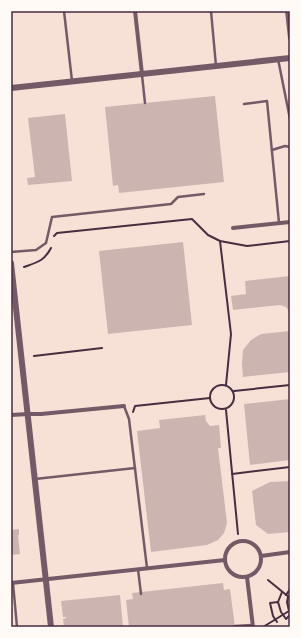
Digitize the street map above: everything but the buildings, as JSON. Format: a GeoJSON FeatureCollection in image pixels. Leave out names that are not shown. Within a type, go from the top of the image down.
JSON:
{"type":"FeatureCollection","features":[{"type":"Feature","properties":{"kind":"street"},"geometry":{"type":"LineString","coordinates":[[135,11],[142,74]]}},
{"type":"Feature","properties":{"kind":"street"},"geometry":{"type":"LineString","coordinates":[[287,11],[290,38]]}},
{"type":"Feature","properties":{"kind":"street"},"geometry":{"type":"LineString","coordinates":[[11,88],[290,58]]}},
{"type":"Feature","properties":{"kind":"street"},"geometry":{"type":"LineString","coordinates":[[233,228],[290,222]]}},
{"type":"Feature","properties":{"kind":"street"},"geometry":{"type":"LineString","coordinates":[[11,263],[51,627]]}},
{"type":"Feature","properties":{"kind":"street"},"geometry":{"type":"LineString","coordinates":[[11,415],[41,414],[124,406]]}},
{"type":"Feature","properties":{"kind":"street"},"geometry":{"type":"LineString","coordinates":[[238,542],[250,542],[255,545],[261,556],[261,561],[257,572],[247,577],[232,574],[228,570],[225,560],[229,548],[238,542]]}},
{"type":"Feature","properties":{"kind":"street"},"geometry":{"type":"LineString","coordinates":[[261,556],[290,552]]}},
{"type":"Feature","properties":{"kind":"street"},"geometry":{"type":"LineString","coordinates":[[12,583],[225,560]]}},
{"type":"Feature","properties":{"kind":"street"},"geometry":{"type":"LineString","coordinates":[[247,577],[252,626]]}},
{"type":"Feature","properties":{"kind":"lane"},"geometry":{"type":"LineString","coordinates":[[64,11],[72,82]]}},
{"type":"Feature","properties":{"kind":"lane"},"geometry":{"type":"LineString","coordinates":[[211,11],[216,66]]}},
{"type":"Feature","properties":{"kind":"lane"},"geometry":{"type":"LineString","coordinates":[[278,59],[290,119]]}},
{"type":"Feature","properties":{"kind":"lane"},"geometry":{"type":"LineString","coordinates":[[142,74],[145,103]]}},
{"type":"Feature","properties":{"kind":"lane"},"geometry":{"type":"LineString","coordinates":[[244,104],[267,101],[279,223]]}},
{"type":"Feature","properties":{"kind":"lane"},"geometry":{"type":"LineString","coordinates":[[272,150],[290,146]]}},
{"type":"Feature","properties":{"kind":"lane"},"geometry":{"type":"LineString","coordinates":[[11,252],[36,250],[46,243],[52,217],[171,204],[178,197],[204,194]]}},
{"type":"Feature","properties":{"kind":"lane"},"geometry":{"type":"LineString","coordinates":[[124,406],[129,419],[147,568]]}},
{"type":"Feature","properties":{"kind":"lane"},"geometry":{"type":"LineString","coordinates":[[35,480],[135,468]]}},
{"type":"Feature","properties":{"kind":"lane"},"geometry":{"type":"LineString","coordinates":[[138,569],[141,594]]}},
{"type":"Feature","properties":{"kind":"lane"},"geometry":{"type":"LineString","coordinates":[[12,583],[17,627]]}},
{"type":"Feature","properties":{"kind":"lane"},"geometry":{"type":"LineString","coordinates":[[235,626],[252,626]]}},
{"type":"Feature","properties":{"kind":"path"},"geometry":{"type":"LineString","coordinates":[[52,238],[57,233],[192,219],[208,235],[220,241],[247,246],[290,241]]}},
{"type":"Feature","properties":{"kind":"path"},"geometry":{"type":"LineString","coordinates":[[220,241],[231,334],[226,385]]}},
{"type":"Feature","properties":{"kind":"path"},"geometry":{"type":"LineString","coordinates":[[24,267],[39,262],[46,256],[51,246]]}},
{"type":"Feature","properties":{"kind":"path"},"geometry":{"type":"LineString","coordinates":[[34,356],[102,348]]}},
{"type":"Feature","properties":{"kind":"path"},"geometry":{"type":"LineString","coordinates":[[218,385],[226,385],[234,392],[234,402],[232,406],[226,410],[221,410],[213,406],[210,398],[212,390],[218,385]]}},
{"type":"Feature","properties":{"kind":"path"},"geometry":{"type":"LineString","coordinates":[[234,392],[290,385]]}},
{"type":"Feature","properties":{"kind":"path"},"geometry":{"type":"LineString","coordinates":[[129,419],[135,406],[210,398]]}},
{"type":"Feature","properties":{"kind":"path"},"geometry":{"type":"LineString","coordinates":[[226,410],[238,534]]}},
{"type":"Feature","properties":{"kind":"path"},"geometry":{"type":"LineString","coordinates":[[232,474],[290,467]]}},
{"type":"Feature","properties":{"kind":"path"},"geometry":{"type":"LineString","coordinates":[[268,580],[288,597]]}},
{"type":"Feature","properties":{"kind":"path"},"geometry":{"type":"LineString","coordinates":[[263,627],[290,611],[287,602],[290,589]]}},
{"type":"Feature","properties":{"kind":"path"},"geometry":{"type":"LineString","coordinates":[[282,592],[278,602],[286,619],[290,615]]}},
{"type":"Feature","properties":{"kind":"path"},"geometry":{"type":"LineString","coordinates":[[277,622],[270,603],[278,602]]}}]}
